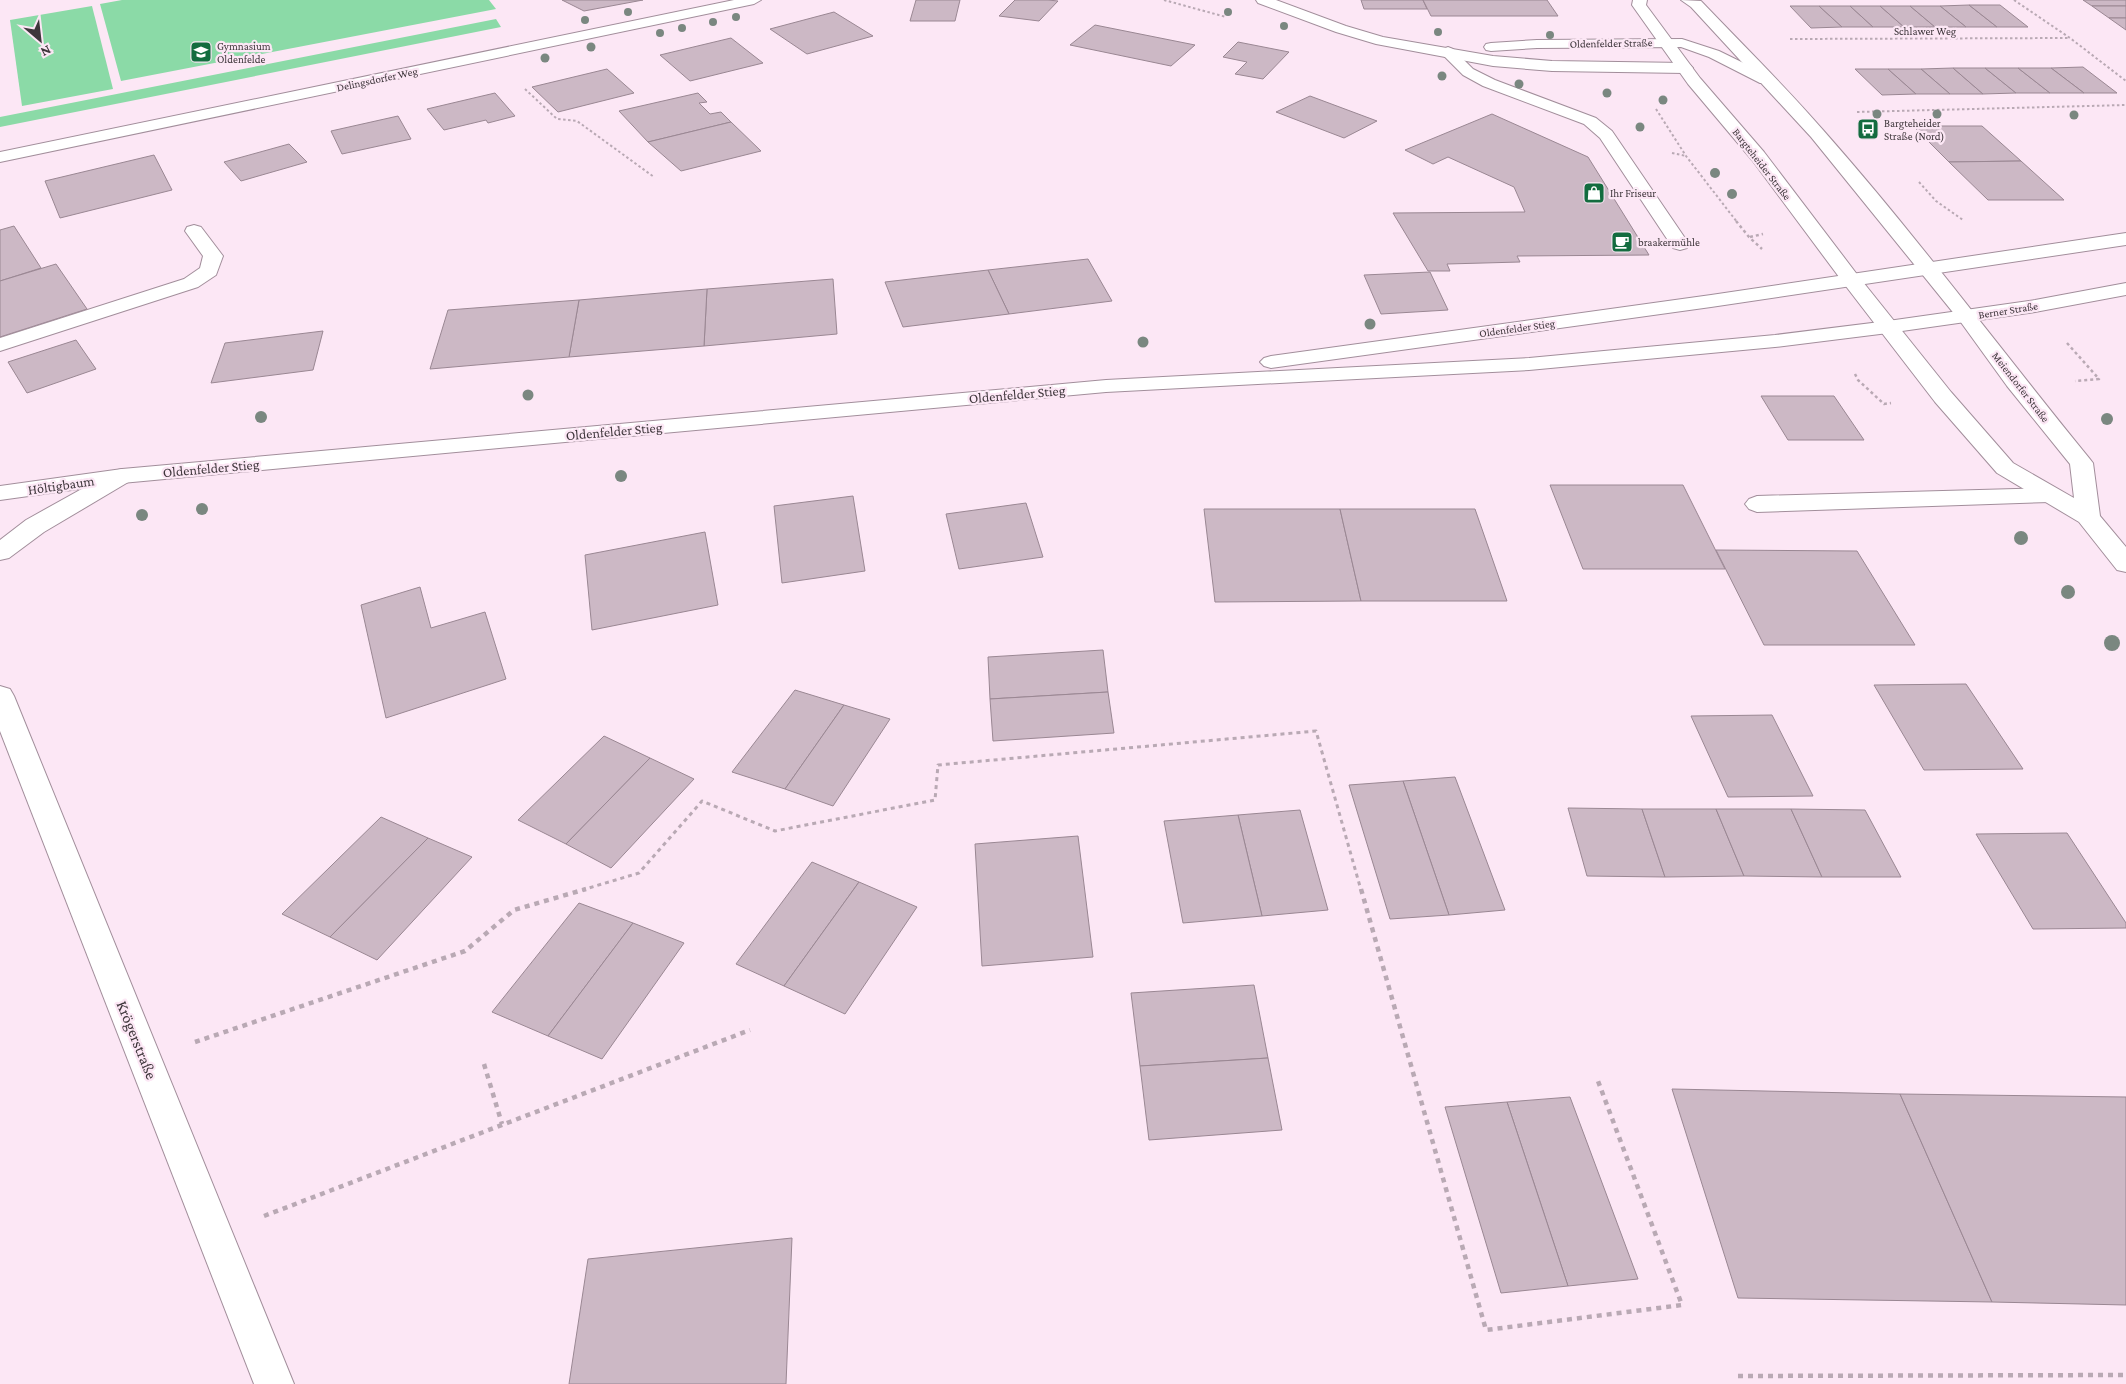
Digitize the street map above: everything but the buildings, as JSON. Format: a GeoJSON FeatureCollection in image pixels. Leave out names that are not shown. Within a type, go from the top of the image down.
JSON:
{"type":"FeatureCollection","features":[{"type":"Feature","properties":{"kind":"main road","name":"Delingsdorfer Weg"},"geometry":{"type":"LineString","coordinates":[[0,157],[754,0]]}},
{"type":"Feature","properties":{"kind":"main road","name":"Oldenfelder Straße"},"geometry":{"type":"LineString","coordinates":[[1263,0],[1341,29],[1381,41],[1492,61],[1552,66],[1685,68]]}},
{"type":"Feature","properties":{"kind":"main road","name":"Bargteheider Straße"},"geometry":{"type":"LineString","coordinates":[[1640,0],[1639,5],[1685,68],[1758,156],[1888,327]]}},
{"type":"Feature","properties":{"kind":"main road"},"geometry":{"type":"LineString","coordinates":[[1688,0],[1696,4],[1817,133],[1927,269],[2126,239]]}},
{"type":"Feature","properties":{"kind":"main road","name":"Oldenfelder Straße"},"geometry":{"type":"LineString","coordinates":[[1448,52],[1527,45],[1682,43],[1700,48],[1766,80]]}},
{"type":"Feature","properties":{"kind":"main road"},"geometry":{"type":"LineString","coordinates":[[1448,52],[1468,72],[1489,83],[1590,121],[1606,135],[1680,244]]}},
{"type":"Feature","properties":{"kind":"main road"},"geometry":{"type":"LineString","coordinates":[[0,346],[191,283],[209,271],[213,256],[194,232]]}},
{"type":"Feature","properties":{"kind":"main road","name":"Oldenfelder Stieg"},"geometry":{"type":"LineString","coordinates":[[1106,386],[1927,269]]}},
{"type":"Feature","properties":{"kind":"main road","name":"Meiendorfer Straße"},"geometry":{"type":"LineString","coordinates":[[1927,269],[2081,463],[2088,517]]}},
{"type":"Feature","properties":{"kind":"main road","name":"Berner Straße"},"geometry":{"type":"LineString","coordinates":[[1888,327],[1967,317],[2126,289]]}},
{"type":"Feature","properties":{"kind":"main road"},"geometry":{"type":"LineString","coordinates":[[1888,327],[1943,397],[2005,468],[2088,517],[2126,564]]}},
{"type":"Feature","properties":{"kind":"main road","name":"Oldenfelder Stieg"},"geometry":{"type":"LineString","coordinates":[[122,476],[1106,386],[1529,364],[1775,341],[1888,327]]}},
{"type":"Feature","properties":{"kind":"main road"},"geometry":{"type":"LineString","coordinates":[[0,552],[35,526],[122,476]]}},
{"type":"Feature","properties":{"kind":"main road","name":"Höltigbaum"},"geometry":{"type":"LineString","coordinates":[[0,493],[122,476]]}},
{"type":"Feature","properties":{"kind":"main road"},"geometry":{"type":"LineString","coordinates":[[1756,504],[2050,495]]}},
{"type":"Feature","properties":{"kind":"main road","name":"Krögerstraße"},"geometry":{"type":"LineString","coordinates":[[0,696],[274,1384]]}},
{"type":"Feature","properties":{"kind":"path"},"geometry":{"type":"LineString","coordinates":[[2014,0],[2070,38],[2126,81]]}},
{"type":"Feature","properties":{"kind":"path","name":"Schlawer Weg"},"geometry":{"type":"LineString","coordinates":[[1781,39],[2070,38]]}},
{"type":"Feature","properties":{"kind":"path"},"geometry":{"type":"LineString","coordinates":[[489,56],[557,119],[577,121],[654,177]]}},
{"type":"Feature","properties":{"kind":"path"},"geometry":{"type":"LineString","coordinates":[[1856,112],[2126,105]]}},
{"type":"Feature","properties":{"kind":"path"},"geometry":{"type":"LineString","coordinates":[[1655,108],[1686,156],[1749,237]]}},
{"type":"Feature","properties":{"kind":"path"},"geometry":{"type":"LineString","coordinates":[[2060,336],[2099,379],[2072,382]]}},
{"type":"Feature","properties":{"kind":"path"},"geometry":{"type":"LineString","coordinates":[[1858,380],[1884,404],[1898,402]]}},
{"type":"Feature","properties":{"kind":"path"},"geometry":{"type":"LineString","coordinates":[[144,1059],[465,951],[514,910],[639,873],[702,801],[776,831],[935,800],[938,765],[1316,731],[1486,1330],[1682,1305],[1598,1081]]}},
{"type":"Feature","properties":{"kind":"path"},"geometry":{"type":"LineString","coordinates":[[214,1234],[750,1030]]}},
{"type":"Feature","properties":{"kind":"path"},"geometry":{"type":"LineString","coordinates":[[484,1064],[502,1124]]}},
{"type":"Feature","properties":{"kind":"path"},"geometry":{"type":"LineString","coordinates":[[1738,1376],[2126,1375]]}},
{"type":"Feature","properties":{"kind":"green space"},"geometry":{"type":"Polygon","coordinates":[[[122,0],[489,0],[496,9],[121,81],[100,4],[122,0]]]}},
{"type":"Feature","properties":{"kind":"green space"},"geometry":{"type":"Polygon","coordinates":[[[92,6],[113,89],[22,106],[10,20],[92,6]]]}},
{"type":"Feature","properties":{"kind":"green space"},"geometry":{"type":"Polygon","coordinates":[[[496,19],[501,27],[0,127],[0,117],[496,19]]]}},
{"type":"Feature","properties":{"kind":"place","name":"Gymnasium Oldenfelde"},"geometry":{"type":"Point","coordinates":[201,52]}},
{"type":"Feature","properties":{"kind":"place","name":"Bargteheider Straße (Nord)"},"geometry":{"type":"Point","coordinates":[1868,129]}},
{"type":"Feature","properties":{"kind":"place","name":"Ihr Friseur"},"geometry":{"type":"Point","coordinates":[1594,193]}},
{"type":"Feature","properties":{"kind":"place","name":"braakermühle"},"geometry":{"type":"Point","coordinates":[1622,242]}}]}
